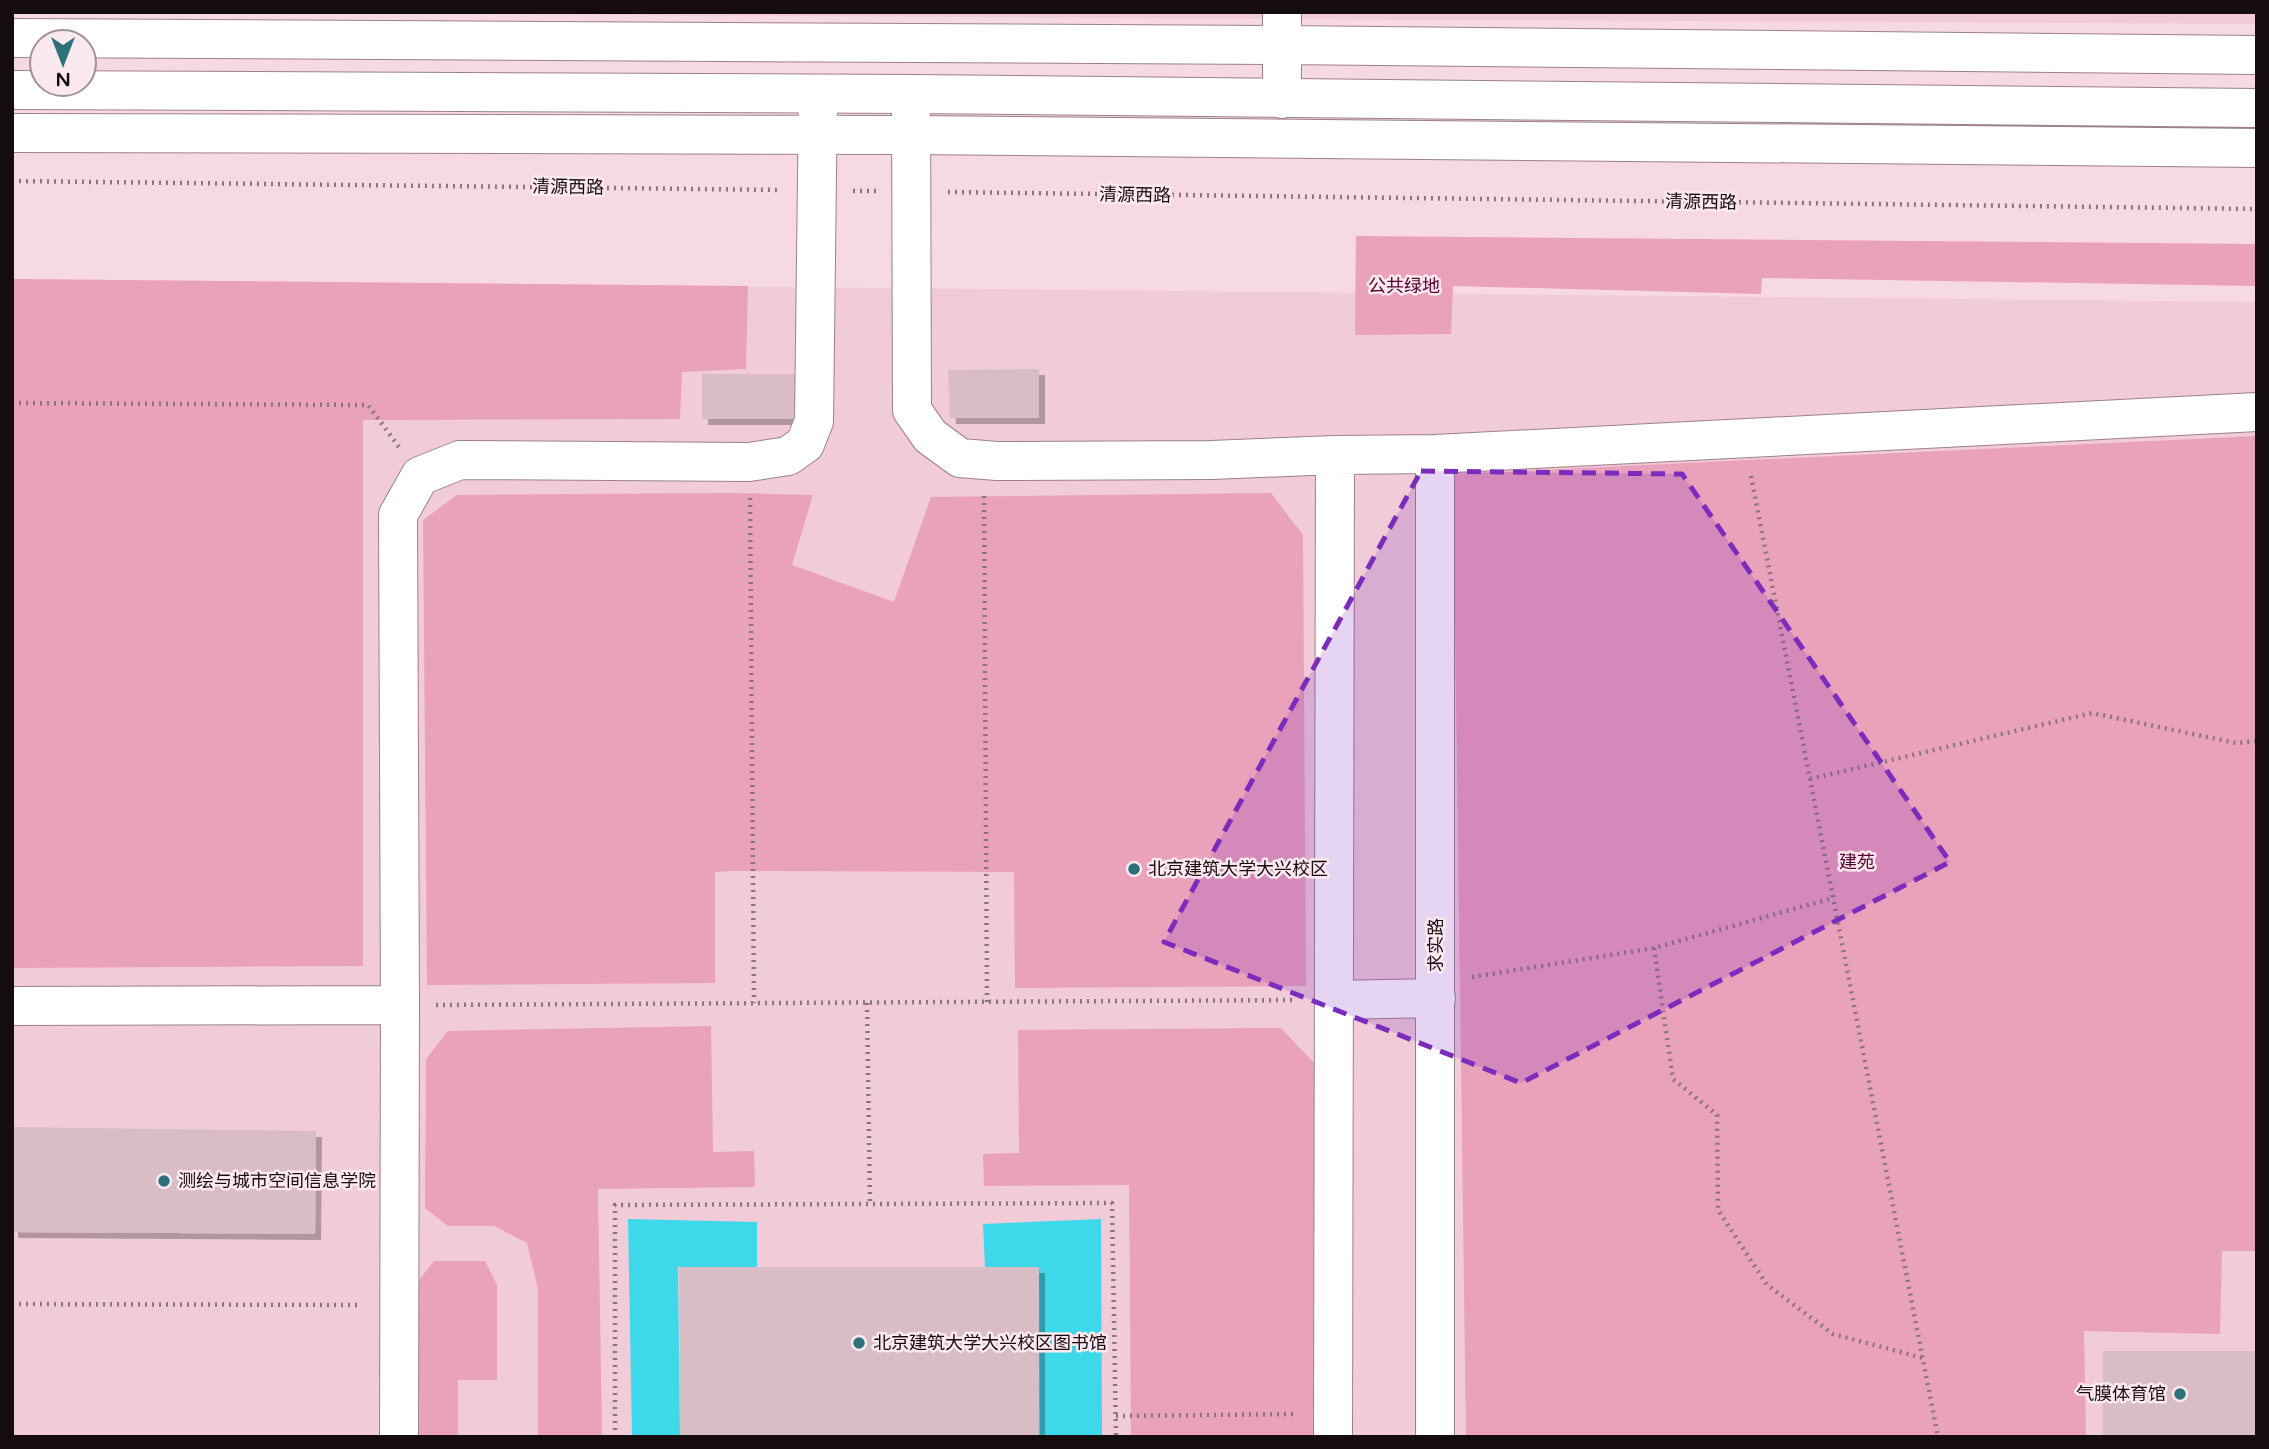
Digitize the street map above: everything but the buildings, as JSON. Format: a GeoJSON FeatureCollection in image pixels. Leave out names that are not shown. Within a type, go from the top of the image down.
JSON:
{"type":"FeatureCollection","features":[{"type":"Feature","properties":{"kind":"main road"},"geometry":{"type":"LineString","coordinates":[[1282,29],[1282,99]]}},
{"type":"Feature","properties":{"kind":"main road"},"geometry":{"type":"LineString","coordinates":[[12,38],[1282,29],[2257,55]]}},
{"type":"Feature","properties":{"kind":"main road"},"geometry":{"type":"LineString","coordinates":[[12,90],[911,94],[2257,108]]}},
{"type":"Feature","properties":{"kind":"main road"},"geometry":{"type":"LineString","coordinates":[[399,1437],[398,514],[420,476],[460,460],[749,462],[788,456],[805,444],[814,421],[818,94]]}},
{"type":"Feature","properties":{"kind":"main road"},"geometry":{"type":"LineString","coordinates":[[911,94],[912,410],[930,436],[960,458],[1211,460],[1435,454],[2257,412]]}},
{"type":"Feature","properties":{"kind":"main road"},"geometry":{"type":"LineString","coordinates":[[12,133],[912,135],[2257,148]]}},
{"type":"Feature","properties":{"kind":"main road","name":"求实路"},"geometry":{"type":"LineString","coordinates":[[1434,1437],[1435,454]]}},
{"type":"Feature","properties":{"kind":"main road"},"geometry":{"type":"LineString","coordinates":[[1333,1425],[1335,455]]}},
{"type":"Feature","properties":{"kind":"main road"},"geometry":{"type":"LineString","coordinates":[[1334,1000],[1436,991]]}},
{"type":"Feature","properties":{"kind":"main road"},"geometry":{"type":"LineString","coordinates":[[12,1006],[400,1005]]}},
{"type":"Feature","properties":{"kind":"path","name":"清源西路"},"geometry":{"type":"LineString","coordinates":[[12,181],[2257,209]]}},
{"type":"Feature","properties":{"kind":"path"},"geometry":{"type":"LineString","coordinates":[[12,403],[368,405],[420,476]]}},
{"type":"Feature","properties":{"kind":"path"},"geometry":{"type":"LineString","coordinates":[[1744,438],[1938,1437]]}},
{"type":"Feature","properties":{"kind":"path"},"geometry":{"type":"LineString","coordinates":[[984,460],[987,1002]]}},
{"type":"Feature","properties":{"kind":"path"},"geometry":{"type":"LineString","coordinates":[[749,462],[754,1003]]}},
{"type":"Feature","properties":{"kind":"path"},"geometry":{"type":"LineString","coordinates":[[1810,779],[2092,713],[2236,743],[2257,741]]}},
{"type":"Feature","properties":{"kind":"path"},"geometry":{"type":"LineString","coordinates":[[1436,991],[1654,948],[1833,898]]}},
{"type":"Feature","properties":{"kind":"path"},"geometry":{"type":"LineString","coordinates":[[1654,948],[1673,1079],[1717,1115],[1718,1210],[1725,1221],[1767,1285],[1833,1334],[1923,1358]]}},
{"type":"Feature","properties":{"kind":"path"},"geometry":{"type":"LineString","coordinates":[[400,1005],[1334,1000]]}},
{"type":"Feature","properties":{"kind":"path"},"geometry":{"type":"LineString","coordinates":[[867,1003],[870,1204]]}},
{"type":"Feature","properties":{"kind":"path"},"geometry":{"type":"LineString","coordinates":[[615,1437],[615,1205],[1112,1203],[1116,1437]]}},
{"type":"Feature","properties":{"kind":"path"},"geometry":{"type":"LineString","coordinates":[[12,1304],[400,1305]]}},
{"type":"Feature","properties":{"kind":"path"},"geometry":{"type":"LineString","coordinates":[[1116,1416],[1333,1425]]}},
{"type":"Feature","properties":{"kind":"highlighted area"},"geometry":{"type":"Polygon","coordinates":[[[1421,471],[1682,474],[1950,862],[1521,1083],[1164,942],[1421,471]]]}},
{"type":"Feature","properties":{"kind":"shaded area"},"geometry":{"type":"Polygon","coordinates":[[[157,12],[2257,12],[2257,24],[1282,19],[157,12]]]}},
{"type":"Feature","properties":{"kind":"shaded area","name":"北京建筑大学大兴校区"},"geometry":{"type":"Polygon","coordinates":[[[12,279],[2257,302],[2257,1437],[12,1437],[12,279]]]}},
{"type":"Feature","properties":{"kind":"green space","name":"公共绿地"},"geometry":{"type":"Polygon","coordinates":[[[1356,236],[2257,244],[2257,286],[1762,278],[1761,294],[1453,286],[1451,334],[1355,335],[1356,236]]]}},
{"type":"Feature","properties":{"kind":"green space"},"geometry":{"type":"Polygon","coordinates":[[[12,279],[748,286],[746,369],[682,372],[680,419],[363,420],[363,966],[12,968],[12,279]]]}},
{"type":"Feature","properties":{"kind":"green space","name":"建苑"},"geometry":{"type":"Polygon","coordinates":[[[2257,436],[2257,1251],[2222,1251],[2220,1334],[2084,1331],[2086,1437],[1466,1437],[1453,474],[2257,436]]]}},
{"type":"Feature","properties":{"kind":"green space"},"geometry":{"type":"Polygon","coordinates":[[[1271,493],[1303,535],[1306,986],[1015,988],[1014,872],[732,871],[715,872],[715,983],[427,985],[423,520],[457,495],[813,495],[792,565],[894,602],[931,497],[1271,493]]]}},
{"type":"Feature","properties":{"kind":"green space"},"geometry":{"type":"Polygon","coordinates":[[[711,1026],[713,1152],[754,1151],[755,1187],[598,1189],[602,1437],[538,1437],[538,1289],[527,1243],[494,1226],[448,1226],[425,1208],[426,1059],[448,1031],[711,1026]]]}},
{"type":"Feature","properties":{"kind":"green space"},"geometry":{"type":"Polygon","coordinates":[[[1281,1028],[1315,1064],[1313,1437],[1131,1437],[1129,1185],[984,1186],[983,1154],[1019,1153],[1018,1030],[1281,1028]]]}},
{"type":"Feature","properties":{"kind":"green space"},"geometry":{"type":"Polygon","coordinates":[[[434,1261],[485,1261],[497,1285],[497,1380],[458,1380],[458,1437],[416,1437],[415,1285],[434,1261]]]}},
{"type":"Feature","properties":{"kind":"water"},"geometry":{"type":"Polygon","coordinates":[[[628,1219],[757,1222],[757,1267],[678,1267],[680,1437],[632,1437],[628,1219]]]}},
{"type":"Feature","properties":{"kind":"water"},"geometry":{"type":"Polygon","coordinates":[[[1101,1219],[1102,1437],[1040,1437],[1039,1267],[985,1267],[983,1224],[1101,1219]]]}},
{"type":"Feature","properties":{"kind":"place","name":"北京建筑大学大兴校区"},"geometry":{"type":"Point","coordinates":[1134,869]}},
{"type":"Feature","properties":{"kind":"place","name":"测绘与城市空间信息学院"},"geometry":{"type":"Point","coordinates":[164,1181]}},
{"type":"Feature","properties":{"kind":"place","name":"北京建筑大学大兴校区图书馆"},"geometry":{"type":"Point","coordinates":[859,1343]}},
{"type":"Feature","properties":{"kind":"place","name":"气膜体育馆"},"geometry":{"type":"Point","coordinates":[2180,1394]}}]}
